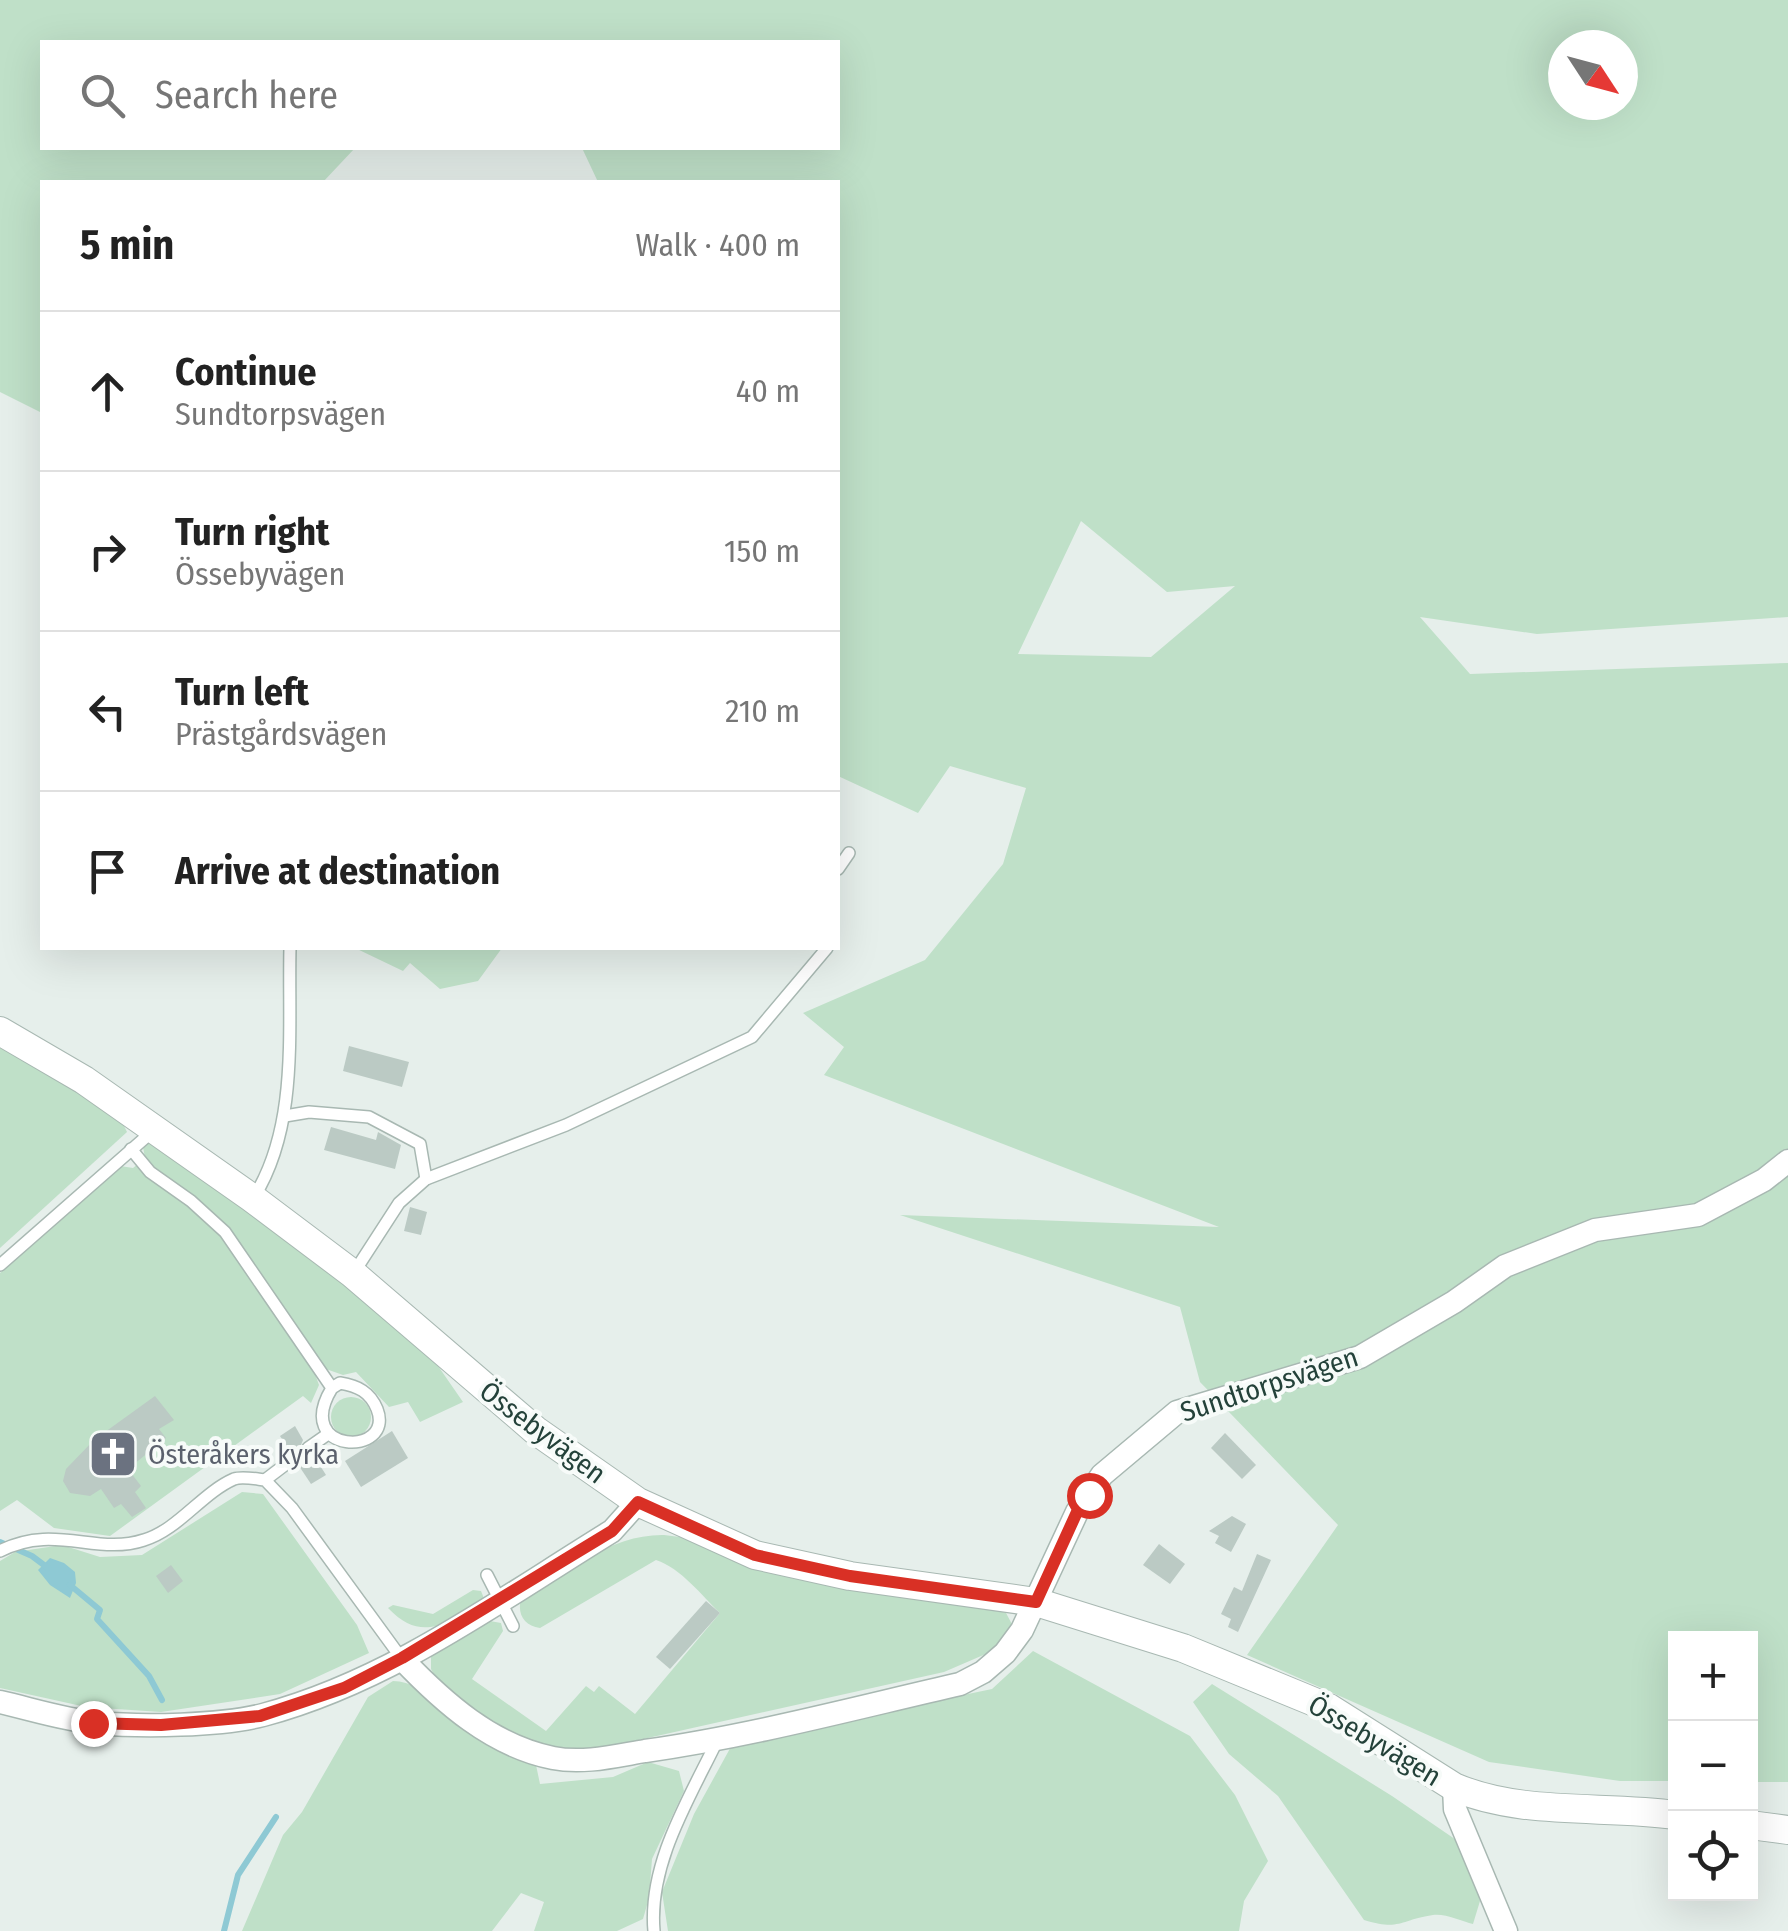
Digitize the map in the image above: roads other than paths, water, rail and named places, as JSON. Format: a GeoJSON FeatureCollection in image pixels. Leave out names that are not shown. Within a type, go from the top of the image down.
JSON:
{"type":"FeatureCollection","features":[{"type":"Feature","properties":{"kind":"street","name":"Össebyvägen"},"geometry":{"type":"LineString","coordinates":[[0,1031],[84,1080],[252,1198],[354,1274],[522,1419],[638,1502],[755,1555],[850,1576],[1036,1602],[1184,1648],[1329,1708],[1470,1794],[1531,1804],[1668,1813]]}},
{"type":"Feature","properties":{"kind":"street","name":"Sundtorpsvägen"},"geometry":{"type":"LineString","coordinates":[[402,1658],[448,1706],[504,1740],[554,1758],[594,1759],[717,1741],[960,1684],[1005,1654],[1022,1630],[1077,1512],[1102,1475],[1176,1412],[1360,1357],[1454,1302],[1505,1266],[1596,1230],[1698,1215],[1764,1180],[1788,1162]]}},
{"type":"Feature","properties":{"kind":"street"},"geometry":{"type":"LineString","coordinates":[[0,1702],[93,1723],[161,1725],[260,1716],[344,1688],[402,1658],[612,1531],[638,1502]]}},
{"type":"Feature","properties":{"kind":"street"},"geometry":{"type":"LineString","coordinates":[[1454,1787],[1456,1809],[1506,1931]]}},
{"type":"Feature","properties":{"kind":"street"},"geometry":{"type":"LineString","coordinates":[[1758,1826],[1788,1830]]}},
{"type":"Feature","properties":{"kind":"lane"},"geometry":{"type":"LineString","coordinates":[[840,866],[850,852]]}},
{"type":"Feature","properties":{"kind":"lane"},"geometry":{"type":"LineString","coordinates":[[252,1198],[268,1173],[284,1116],[290,950]]}},
{"type":"Feature","properties":{"kind":"lane"},"geometry":{"type":"LineString","coordinates":[[354,1274],[398,1203],[426,1179],[566,1124],[752,1037],[826,950]]}},
{"type":"Feature","properties":{"kind":"lane"},"geometry":{"type":"LineString","coordinates":[[284,1116],[308,1112],[368,1117],[420,1144],[426,1179]]}},
{"type":"Feature","properties":{"kind":"lane"},"geometry":{"type":"LineString","coordinates":[[0,1265],[154,1130]]}},
{"type":"Feature","properties":{"kind":"lane"},"geometry":{"type":"LineString","coordinates":[[131,1149],[150,1172],[225,1232],[332,1388]]}},
{"type":"Feature","properties":{"kind":"lane"},"geometry":{"type":"LineString","coordinates":[[340,1383],[355,1386],[372,1397],[380,1417],[379,1428],[369,1439],[353,1443],[328,1434],[323,1422],[323,1402],[332,1388],[340,1383]]}},
{"type":"Feature","properties":{"kind":"lane"},"geometry":{"type":"LineString","coordinates":[[308,1448],[328,1434]]}},
{"type":"Feature","properties":{"kind":"lane"},"geometry":{"type":"LineString","coordinates":[[0,1551],[21,1540],[144,1541],[236,1478],[265,1480],[294,1458]]}},
{"type":"Feature","properties":{"kind":"lane"},"geometry":{"type":"LineString","coordinates":[[265,1480],[292,1508],[402,1658]]}},
{"type":"Feature","properties":{"kind":"lane"},"geometry":{"type":"LineString","coordinates":[[488,1575],[513,1626]]}},
{"type":"Feature","properties":{"kind":"lane"},"geometry":{"type":"LineString","coordinates":[[654,1931],[658,1882],[674,1829],[717,1741]]}},
{"type":"Feature","properties":{"kind":"water"},"geometry":{"type":"Polygon","coordinates":[[[50,1558],[75,1572],[76,1583],[70,1598],[50,1585],[38,1570],[50,1558]]]}},
{"type":"Feature","properties":{"kind":"waterway"},"geometry":{"type":"LineString","coordinates":[[0,1542],[48,1568]]}},
{"type":"Feature","properties":{"kind":"waterway"},"geometry":{"type":"LineString","coordinates":[[70,1585],[100,1610],[97,1619],[149,1676],[162,1700]]}},
{"type":"Feature","properties":{"kind":"waterway"},"geometry":{"type":"LineString","coordinates":[[224,1931],[238,1875],[276,1817]]}},
{"type":"Feature","properties":{"kind":"place","name":"Österåkers kyrka"},"geometry":{"type":"Point","coordinates":[113,1454]}}]}
